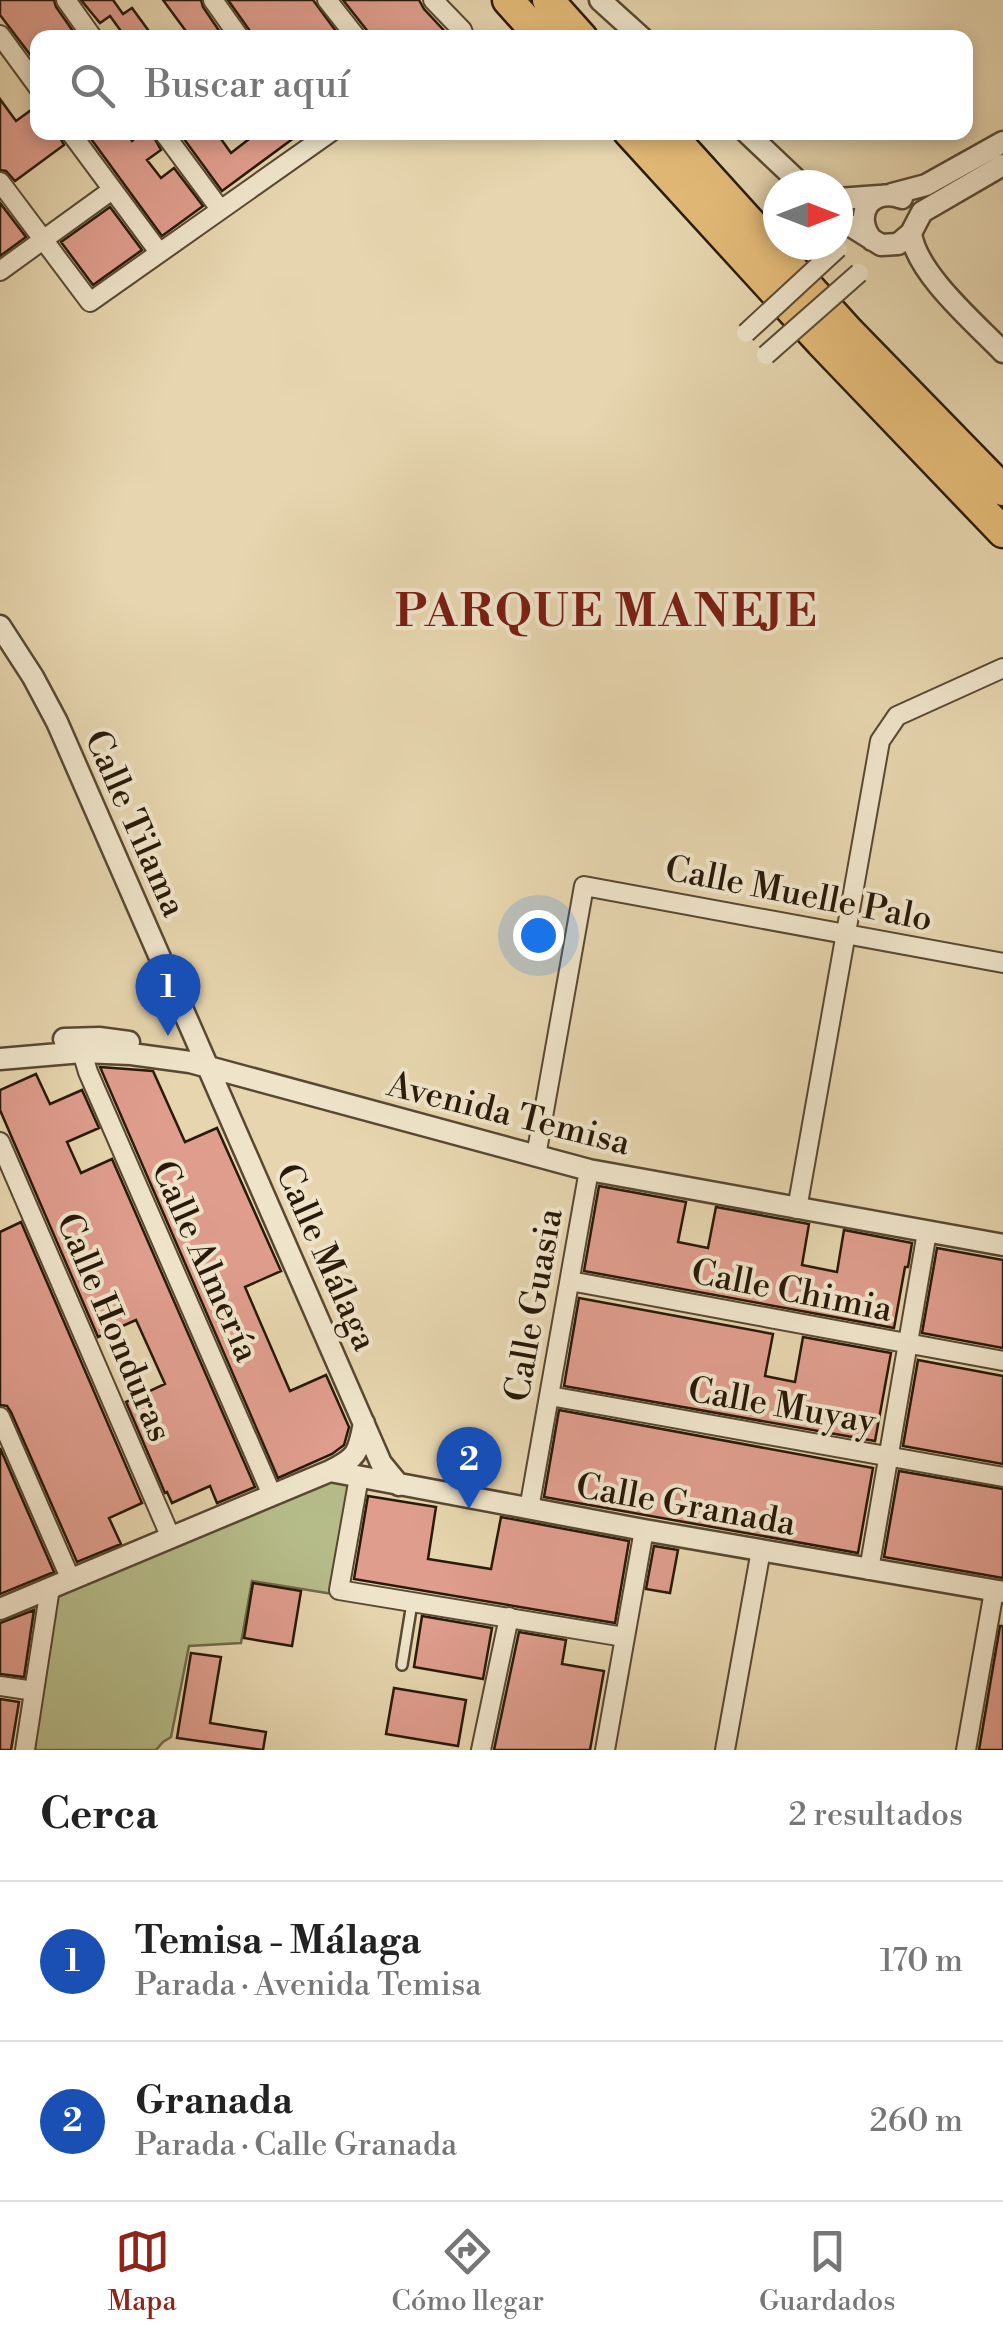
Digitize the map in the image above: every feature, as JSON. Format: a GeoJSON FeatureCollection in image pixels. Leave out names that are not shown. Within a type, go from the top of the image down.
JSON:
{"type":"FeatureCollection","features":[{"type":"Feature","properties":{"kind":"highway"},"geometry":{"type":"LineString","coordinates":[[508,0],[535,30]]}},
{"type":"Feature","properties":{"kind":"highway"},"geometry":{"type":"LineString","coordinates":[[548,0],[575,30]]}},
{"type":"Feature","properties":{"kind":"highway"},"geometry":{"type":"LineString","coordinates":[[636,140],[821,342],[1003,532]]}},
{"type":"Feature","properties":{"kind":"highway"},"geometry":{"type":"LineString","coordinates":[[675,140],[849,332],[1003,490]]}},
{"type":"Feature","properties":{"kind":"street"},"geometry":{"type":"LineString","coordinates":[[66,0],[87,30]]}},
{"type":"Feature","properties":{"kind":"street"},"geometry":{"type":"LineString","coordinates":[[212,0],[234,30]]}},
{"type":"Feature","properties":{"kind":"street"},"geometry":{"type":"LineString","coordinates":[[326,0],[350,30]]}},
{"type":"Feature","properties":{"kind":"street"},"geometry":{"type":"LineString","coordinates":[[433,0],[462,30]]}},
{"type":"Feature","properties":{"kind":"street"},"geometry":{"type":"LineString","coordinates":[[600,0],[633,30]]}},
{"type":"Feature","properties":{"kind":"street"},"geometry":{"type":"LineString","coordinates":[[0,35],[30,76]]}},
{"type":"Feature","properties":{"kind":"street"},"geometry":{"type":"LineString","coordinates":[[76,140],[158,252]]}},
{"type":"Feature","properties":{"kind":"street"},"geometry":{"type":"LineString","coordinates":[[169,140],[220,209]]}},
{"type":"Feature","properties":{"kind":"street"},"geometry":{"type":"LineString","coordinates":[[0,182],[90,302],[313,140]]}},
{"type":"Feature","properties":{"kind":"street"},"geometry":{"type":"LineString","coordinates":[[755,140],[787,170]]}},
{"type":"Feature","properties":{"kind":"street"},"geometry":{"type":"LineString","coordinates":[[1003,142],[926,184],[874,199],[864,212],[864,228],[878,243],[898,244],[928,207],[1003,165]]}},
{"type":"Feature","properties":{"kind":"street"},"geometry":{"type":"LineString","coordinates":[[0,272],[112,190]]}},
{"type":"Feature","properties":{"kind":"street"},"geometry":{"type":"LineString","coordinates":[[853,198],[887,195],[907,202],[914,217],[912,243],[920,262],[1003,352]]}},
{"type":"Feature","properties":{"kind":"street"},"geometry":{"type":"LineString","coordinates":[[853,227],[943,289]]}},
{"type":"Feature","properties":{"kind":"street"},"geometry":{"type":"LineString","coordinates":[[746,333],[825,260]]}},
{"type":"Feature","properties":{"kind":"street"},"geometry":{"type":"LineString","coordinates":[[766,355],[859,274]]}},
{"type":"Feature","properties":{"kind":"street","name":"Calle Tilama"},"geometry":{"type":"LineString","coordinates":[[0,626],[57,722],[204,1059]]}},
{"type":"Feature","properties":{"kind":"street"},"geometry":{"type":"LineString","coordinates":[[798,1209],[880,741],[897,716],[1003,668]]}},
{"type":"Feature","properties":{"kind":"street","name":"Calle Muelle Palo"},"geometry":{"type":"LineString","coordinates":[[536,1156],[584,886],[1003,964]]}},
{"type":"Feature","properties":{"kind":"street","name":"Avenida Temisa"},"geometry":{"type":"LineString","coordinates":[[0,1046],[99,1038],[204,1059],[589,1170],[1003,1245]]}},
{"type":"Feature","properties":{"kind":"street","name":"Avenida Temisa"},"geometry":{"type":"LineString","coordinates":[[0,1058],[82,1052],[204,1059]]}},
{"type":"Feature","properties":{"kind":"street","name":"Calle Almería"},"geometry":{"type":"LineString","coordinates":[[82,1052],[272,1495]]}},
{"type":"Feature","properties":{"kind":"street","name":"Calle Málaga"},"geometry":{"type":"LineString","coordinates":[[204,1059],[381,1463],[399,1486]]}},
{"type":"Feature","properties":{"kind":"street","name":"Calle Honduras"},"geometry":{"type":"LineString","coordinates":[[2,1150],[171,1538]]}},
{"type":"Feature","properties":{"kind":"street","name":"Calle Guasia"},"geometry":{"type":"LineString","coordinates":[[529,1509],[589,1170]]}},
{"type":"Feature","properties":{"kind":"street"},"geometry":{"type":"LineString","coordinates":[[869,1570],[927,1232]]}},
{"type":"Feature","properties":{"kind":"street","name":"Calle Chimia"},"geometry":{"type":"LineString","coordinates":[[570,1281],[1003,1361]]}},
{"type":"Feature","properties":{"kind":"street","name":"Calle Muyay"},"geometry":{"type":"LineString","coordinates":[[550,1396],[1003,1477]]}},
{"type":"Feature","properties":{"kind":"street"},"geometry":{"type":"LineString","coordinates":[[0,1416],[71,1580]]}},
{"type":"Feature","properties":{"kind":"street"},"geometry":{"type":"LineString","coordinates":[[0,1610],[350,1461],[358,1452],[364,1423]]}},
{"type":"Feature","properties":{"kind":"street","name":"Calle Granada"},"geometry":{"type":"LineString","coordinates":[[330,1471],[998,1592]]}},
{"type":"Feature","properties":{"kind":"street"},"geometry":{"type":"LineString","coordinates":[[358,1477],[339,1590],[624,1637]]}},
{"type":"Feature","properties":{"kind":"street"},"geometry":{"type":"LineString","coordinates":[[606,1750],[644,1530]]}},
{"type":"Feature","properties":{"kind":"street"},"geometry":{"type":"LineString","coordinates":[[725,1750],[761,1550]]}},
{"type":"Feature","properties":{"kind":"street"},"geometry":{"type":"LineString","coordinates":[[25,1750],[50,1588]]}},
{"type":"Feature","properties":{"kind":"street"},"geometry":{"type":"LineString","coordinates":[[966,1750],[998,1592]]}},
{"type":"Feature","properties":{"kind":"street"},"geometry":{"type":"LineString","coordinates":[[482,1750],[509,1617]]}},
{"type":"Feature","properties":{"kind":"street"},"geometry":{"type":"LineString","coordinates":[[0,1686],[34,1691]]}},
{"type":"Feature","properties":{"kind":"lane"},"geometry":{"type":"LineString","coordinates":[[402,1665],[412,1602]]}},
{"type":"Feature","properties":{"kind":"green space"},"geometry":{"type":"Polygon","coordinates":[[[336,1479],[353,1482],[333,1594],[252,1581],[241,1643],[189,1646],[171,1737],[156,1750],[30,1750],[56,1597],[336,1479]]]}},
{"type":"Feature","properties":{"kind":"building"},"geometry":{"type":"Polygon","coordinates":[[[0,0],[54,0],[72,30],[30,30],[30,54],[0,15],[0,0]]]}},
{"type":"Feature","properties":{"kind":"building"},"geometry":{"type":"Polygon","coordinates":[[[81,0],[113,0],[123,14],[132,8],[148,30],[120,30],[110,16],[100,23],[81,0]]]}},
{"type":"Feature","properties":{"kind":"building"},"geometry":{"type":"Polygon","coordinates":[[[163,0],[201,0],[219,30],[185,30],[163,0]]]}},
{"type":"Feature","properties":{"kind":"building"},"geometry":{"type":"Polygon","coordinates":[[[228,0],[313,0],[335,30],[249,30],[228,0]]]}},
{"type":"Feature","properties":{"kind":"building"},"geometry":{"type":"Polygon","coordinates":[[[343,0],[419,0],[444,30],[367,30],[343,0]]]}},
{"type":"Feature","properties":{"kind":"building"},"geometry":{"type":"Polygon","coordinates":[[[0,99],[16,121],[30,111],[30,140],[61,140],[64,145],[15,181],[0,170],[0,99]]]}},
{"type":"Feature","properties":{"kind":"building"},"geometry":{"type":"Polygon","coordinates":[[[92,140],[155,140],[161,150],[147,160],[161,178],[174,168],[203,206],[162,236],[92,140]]]}},
{"type":"Feature","properties":{"kind":"building"},"geometry":{"type":"Polygon","coordinates":[[[185,140],[222,140],[231,153],[248,140],[291,140],[222,191],[185,140]]]}},
{"type":"Feature","properties":{"kind":"building"},"geometry":{"type":"Polygon","coordinates":[[[0,203],[26,237],[0,256],[0,203]]]}},
{"type":"Feature","properties":{"kind":"building"},"geometry":{"type":"Polygon","coordinates":[[[110,207],[142,250],[93,285],[61,242],[110,207]]]}},
{"type":"Feature","properties":{"kind":"building"},"geometry":{"type":"Polygon","coordinates":[[[100,1067],[153,1071],[185,1142],[217,1128],[281,1271],[245,1287],[290,1391],[326,1375],[349,1427],[344,1445],[332,1454],[278,1478],[100,1067]]]}},
{"type":"Feature","properties":{"kind":"building"},"geometry":{"type":"Polygon","coordinates":[[[36,1074],[50,1104],[82,1090],[99,1128],[67,1142],[81,1173],[112,1159],[255,1487],[217,1503],[210,1486],[172,1503],[165,1493],[126,1402],[165,1384],[136,1320],[98,1337],[0,1110],[0,1090],[36,1074]]]}},
{"type":"Feature","properties":{"kind":"building"},"geometry":{"type":"Polygon","coordinates":[[[599,1186],[686,1202],[678,1242],[708,1248],[716,1207],[809,1224],[802,1265],[837,1272],[844,1230],[912,1243],[894,1328],[584,1271],[599,1186]]]}},
{"type":"Feature","properties":{"kind":"building"},"geometry":{"type":"Polygon","coordinates":[[[21,1222],[142,1503],[109,1518],[121,1544],[77,1562],[11,1412],[0,1405],[0,1232],[21,1222]]]}},
{"type":"Feature","properties":{"kind":"building"},"geometry":{"type":"Polygon","coordinates":[[[937,1248],[1003,1260],[1003,1348],[922,1333],[937,1248]]]}},
{"type":"Feature","properties":{"kind":"building"},"geometry":{"type":"Polygon","coordinates":[[[579,1298],[773,1334],[765,1376],[795,1382],[803,1337],[891,1353],[875,1441],[564,1386],[579,1298]]]}},
{"type":"Feature","properties":{"kind":"building"},"geometry":{"type":"Polygon","coordinates":[[[918,1360],[1003,1376],[1003,1464],[903,1446],[918,1360]]]}},
{"type":"Feature","properties":{"kind":"building"},"geometry":{"type":"Polygon","coordinates":[[[559,1410],[873,1468],[858,1553],[544,1497],[559,1410]]]}},
{"type":"Feature","properties":{"kind":"building"},"geometry":{"type":"Polygon","coordinates":[[[0,1448],[54,1572],[0,1594],[0,1448]]]}},
{"type":"Feature","properties":{"kind":"building"},"geometry":{"type":"Polygon","coordinates":[[[899,1471],[1003,1489],[1003,1578],[884,1557],[899,1471]]]}},
{"type":"Feature","properties":{"kind":"building"},"geometry":{"type":"Polygon","coordinates":[[[368,1496],[436,1507],[428,1559],[491,1569],[501,1517],[629,1541],[615,1623],[354,1579],[368,1496]]]}},
{"type":"Feature","properties":{"kind":"building"},"geometry":{"type":"Polygon","coordinates":[[[654,1546],[678,1550],[670,1593],[646,1589],[654,1546]]]}},
{"type":"Feature","properties":{"kind":"building"},"geometry":{"type":"Polygon","coordinates":[[[253,1583],[301,1591],[292,1646],[244,1638],[253,1583]]]}},
{"type":"Feature","properties":{"kind":"building"},"geometry":{"type":"Polygon","coordinates":[[[34,1610],[24,1677],[0,1674],[0,1623],[34,1610]]]}},
{"type":"Feature","properties":{"kind":"building"},"geometry":{"type":"Polygon","coordinates":[[[422,1616],[492,1628],[483,1679],[414,1667],[422,1616]]]}},
{"type":"Feature","properties":{"kind":"building"},"geometry":{"type":"Polygon","coordinates":[[[1000,1626],[1003,1750],[979,1750],[1000,1626]]]}},
{"type":"Feature","properties":{"kind":"building"},"geometry":{"type":"Polygon","coordinates":[[[519,1632],[566,1640],[562,1664],[604,1671],[590,1750],[494,1750],[519,1632]]]}},
{"type":"Feature","properties":{"kind":"building"},"geometry":{"type":"Polygon","coordinates":[[[191,1653],[221,1657],[210,1723],[266,1732],[263,1750],[177,1738],[191,1653]]]}},
{"type":"Feature","properties":{"kind":"building"},"geometry":{"type":"Polygon","coordinates":[[[394,1688],[466,1700],[458,1746],[386,1734],[394,1688]]]}},
{"type":"Feature","properties":{"kind":"building"},"geometry":{"type":"Polygon","coordinates":[[[0,1699],[19,1702],[11,1750],[0,1750],[0,1699]]]}},
{"type":"Feature","properties":{"kind":"place","name":"Temisa - Málaga"},"geometry":{"type":"Point","coordinates":[168,1036]}},
{"type":"Feature","properties":{"kind":"place","name":"Granada"},"geometry":{"type":"Point","coordinates":[469,1509]}},
{"type":"Feature","properties":{"kind":"district","name":"PARQUE MANEJE"},"geometry":{"type":"Point","coordinates":[607,610]}}]}
